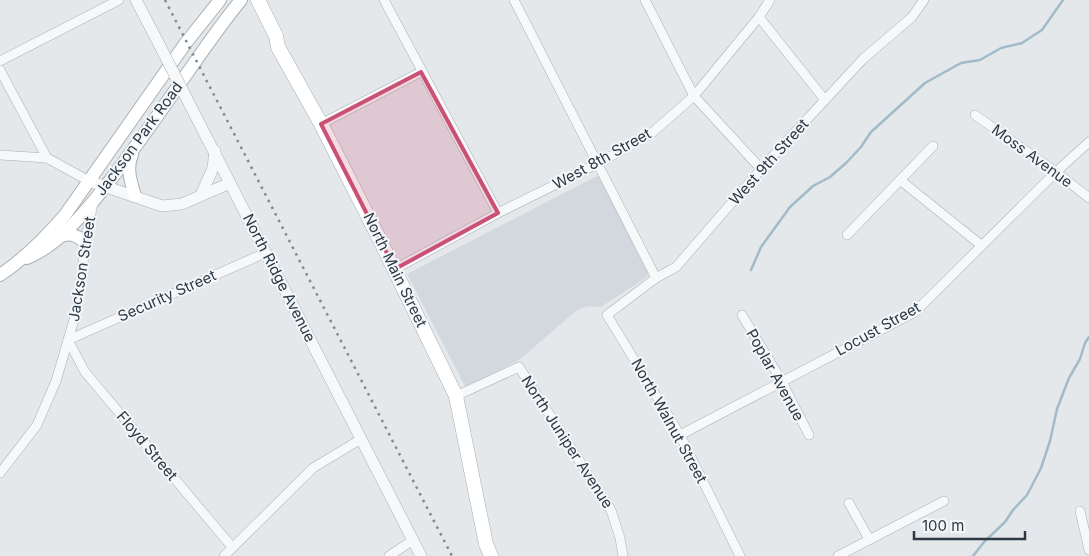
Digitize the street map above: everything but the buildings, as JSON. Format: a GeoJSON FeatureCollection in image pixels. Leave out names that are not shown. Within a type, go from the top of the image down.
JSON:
{"type":"FeatureCollection","features":[{"type":"Feature","properties":{"kind":"main road","name":"Jackson Park Road"},"geometry":{"type":"LineString","coordinates":[[0,275],[21,260],[57,225],[185,44],[220,0]]}},
{"type":"Feature","properties":{"kind":"main road","name":"Jackson Park Road"},"geometry":{"type":"LineString","coordinates":[[21,260],[39,253],[82,214],[97,197],[135,148],[241,0]]}},
{"type":"Feature","properties":{"kind":"main road"},"geometry":{"type":"LineString","coordinates":[[248,0],[269,39],[278,47]]}},
{"type":"Feature","properties":{"kind":"main road","name":"North Main Street"},"geometry":{"type":"LineString","coordinates":[[258,0],[276,36],[278,47],[321,124],[395,269],[456,396],[486,544],[491,556]]}},
{"type":"Feature","properties":{"kind":"main road"},"geometry":{"type":"LineString","coordinates":[[135,148],[129,162],[135,196]]}},
{"type":"Feature","properties":{"kind":"main road"},"geometry":{"type":"LineString","coordinates":[[57,238],[66,234],[74,234],[86,244]]}},
{"type":"Feature","properties":{"kind":"street"},"geometry":{"type":"LineString","coordinates":[[0,61],[119,0]]}},
{"type":"Feature","properties":{"kind":"street","name":"North Ridge Avenue"},"geometry":{"type":"LineString","coordinates":[[136,0],[421,556]]}},
{"type":"Feature","properties":{"kind":"street"},"geometry":{"type":"LineString","coordinates":[[384,0],[498,213]]}},
{"type":"Feature","properties":{"kind":"street"},"geometry":{"type":"LineString","coordinates":[[514,0],[599,163],[656,278]]}},
{"type":"Feature","properties":{"kind":"street"},"geometry":{"type":"LineString","coordinates":[[645,0],[694,96],[762,169]]}},
{"type":"Feature","properties":{"kind":"street","name":"West 8th Street"},"geometry":{"type":"LineString","coordinates":[[395,269],[498,213],[599,163],[653,132],[694,96],[759,17],[770,0]]}},
{"type":"Feature","properties":{"kind":"street","name":"West 9th Street"},"geometry":{"type":"LineString","coordinates":[[607,315],[656,278],[676,267],[762,169],[863,59],[912,18],[924,0]]}},
{"type":"Feature","properties":{"kind":"street"},"geometry":{"type":"LineString","coordinates":[[759,17],[825,100]]}},
{"type":"Feature","properties":{"kind":"street"},"geometry":{"type":"LineString","coordinates":[[0,70],[47,158]]}},
{"type":"Feature","properties":{"kind":"street"},"geometry":{"type":"LineString","coordinates":[[321,124],[421,72]]}},
{"type":"Feature","properties":{"kind":"street","name":"Moss Avenue"},"geometry":{"type":"LineString","coordinates":[[975,115],[1056,172],[1089,198]]}},
{"type":"Feature","properties":{"kind":"street","name":"Locust Street"},"geometry":{"type":"LineString","coordinates":[[680,435],[781,380],[877,333],[915,312],[935,294],[981,245],[1089,142]]}},
{"type":"Feature","properties":{"kind":"street"},"geometry":{"type":"LineString","coordinates":[[847,235],[933,146]]}},
{"type":"Feature","properties":{"kind":"street"},"geometry":{"type":"LineString","coordinates":[[201,195],[213,168],[215,151]]}},
{"type":"Feature","properties":{"kind":"street"},"geometry":{"type":"LineString","coordinates":[[0,155],[47,158],[89,181],[162,206],[182,204],[230,183]]}},
{"type":"Feature","properties":{"kind":"street"},"geometry":{"type":"LineString","coordinates":[[900,180],[981,245]]}},
{"type":"Feature","properties":{"kind":"street","name":"Jackson Street"},"geometry":{"type":"LineString","coordinates":[[0,473],[37,425],[56,381],[76,313],[91,212],[97,197]]}},
{"type":"Feature","properties":{"kind":"street","name":"Security Street"},"geometry":{"type":"LineString","coordinates":[[68,340],[265,253]]}},
{"type":"Feature","properties":{"kind":"street","name":"North Walnut Street"},"geometry":{"type":"LineString","coordinates":[[607,315],[680,435],[740,556]]}},
{"type":"Feature","properties":{"kind":"street","name":"Poplar Avenue"},"geometry":{"type":"LineString","coordinates":[[742,315],[781,380],[808,435]]}},
{"type":"Feature","properties":{"kind":"street","name":"Floyd Street"},"geometry":{"type":"LineString","coordinates":[[68,340],[85,372],[232,547]]}},
{"type":"Feature","properties":{"kind":"street","name":"North Juniper Avenue"},"geometry":{"type":"LineString","coordinates":[[456,396],[519,366],[612,510],[623,556]]}},
{"type":"Feature","properties":{"kind":"street"},"geometry":{"type":"LineString","coordinates":[[224,556],[313,468],[361,439]]}},
{"type":"Feature","properties":{"kind":"street"},"geometry":{"type":"LineString","coordinates":[[838,556],[944,501]]}},
{"type":"Feature","properties":{"kind":"street"},"geometry":{"type":"LineString","coordinates":[[849,503],[869,539]]}},
{"type":"Feature","properties":{"kind":"street"},"geometry":{"type":"LineString","coordinates":[[1080,511],[1089,550]]}},
{"type":"Feature","properties":{"kind":"street"},"geometry":{"type":"LineString","coordinates":[[389,556],[413,540]]}},
{"type":"Feature","properties":{"kind":"highlighted area"},"geometry":{"type":"Polygon","coordinates":[[[421,72],[498,213],[395,269],[321,124],[421,72]]]}},
{"type":"Feature","properties":{"kind":"shaded area"},"geometry":{"type":"Polygon","coordinates":[[[597,176],[601,179],[648,275],[601,307],[588,306],[577,310],[519,360],[466,388],[407,274],[597,176]]]}},
{"type":"Feature","properties":{"kind":"waterway"},"geometry":{"type":"LineString","coordinates":[[751,270],[761,247],[790,207],[813,186],[830,177],[846,163],[861,147],[871,132],[925,83],[961,63],[980,60],[1001,48],[1022,43],[1042,30],[1063,0]]}},
{"type":"Feature","properties":{"kind":"waterway"},"geometry":{"type":"LineString","coordinates":[[973,556],[1027,495],[1041,468],[1050,441],[1057,409],[1069,378],[1080,359],[1089,337]]}},
{"type":"Feature","properties":{"kind":"railway"},"geometry":{"type":"LineString","coordinates":[[165,0],[452,556]]}}]}
